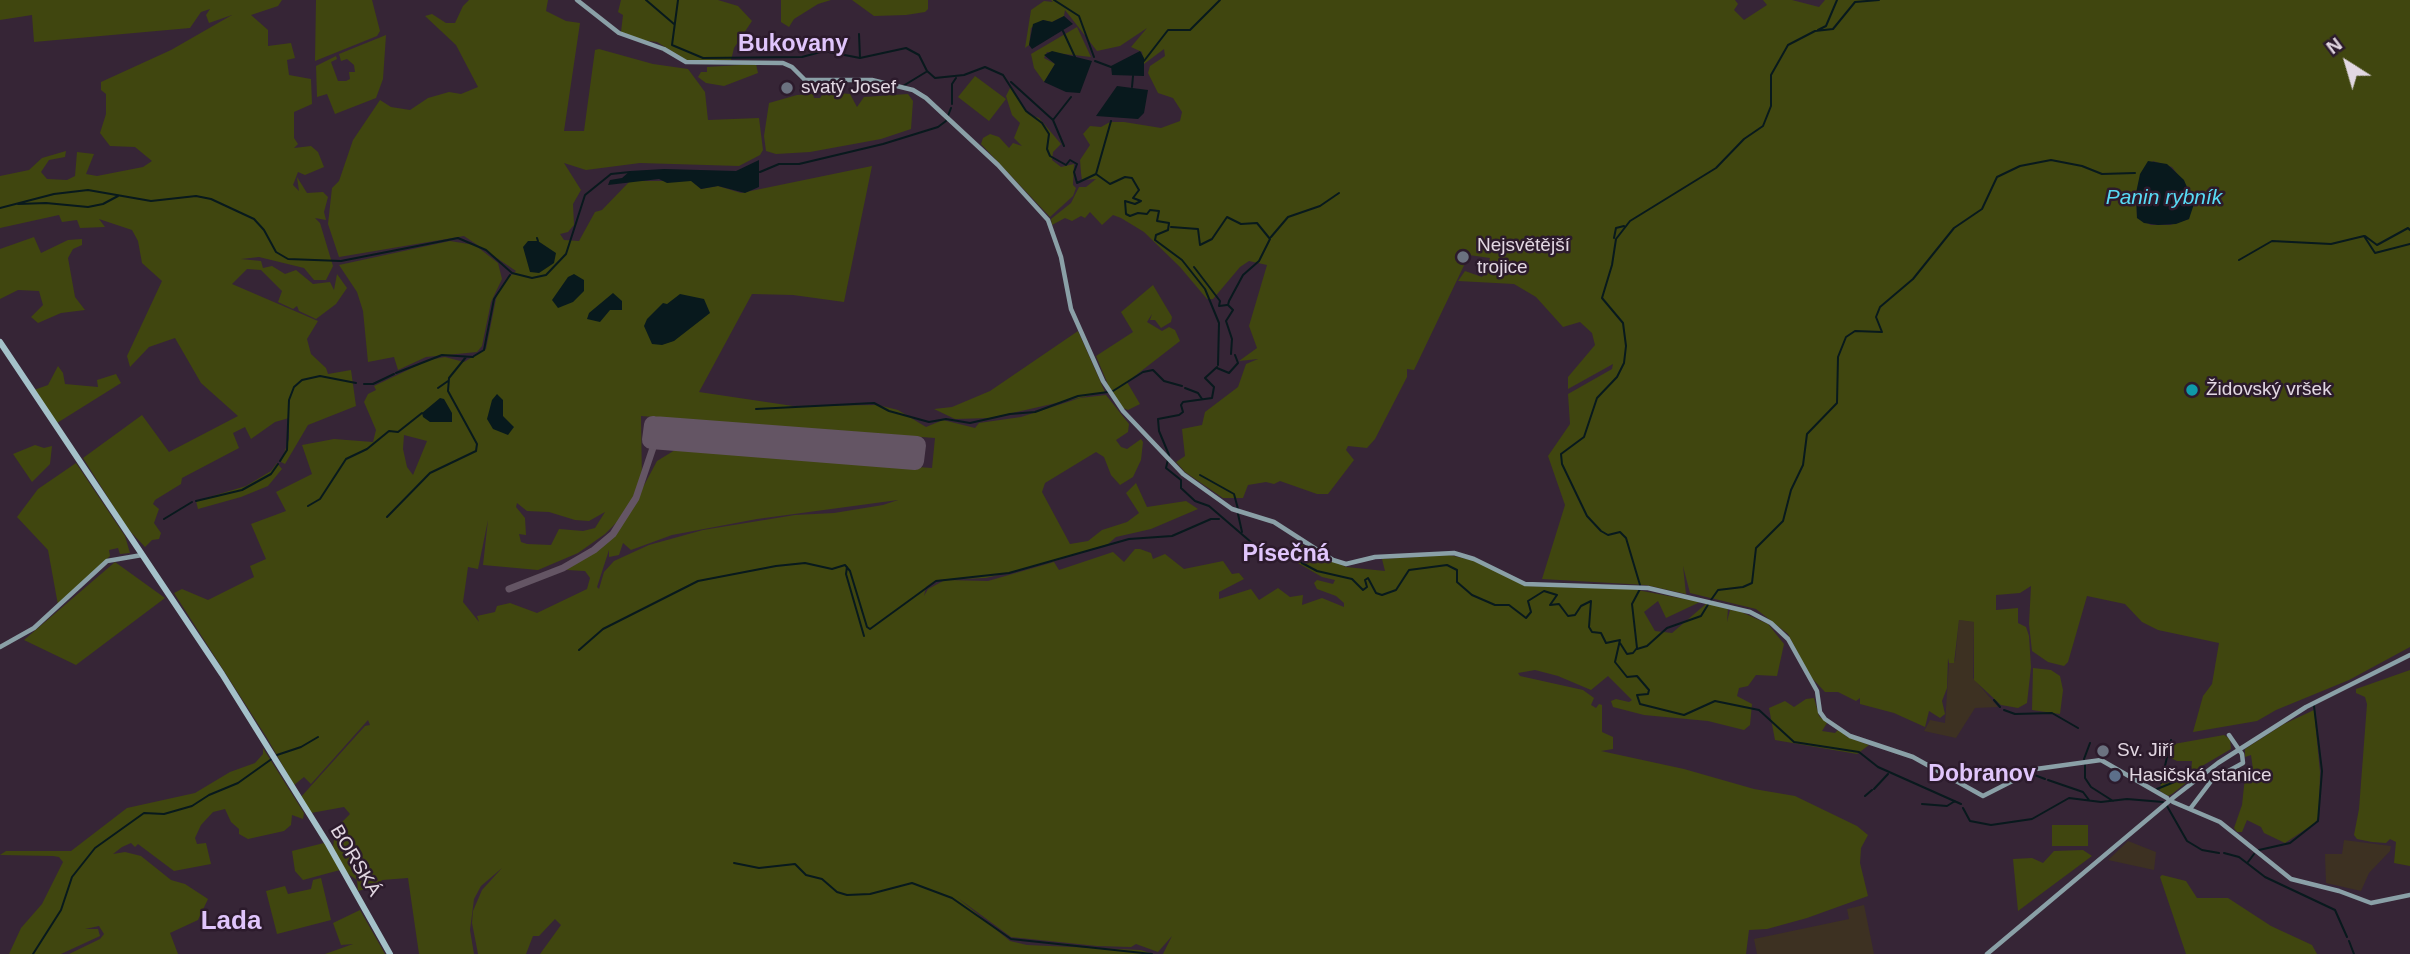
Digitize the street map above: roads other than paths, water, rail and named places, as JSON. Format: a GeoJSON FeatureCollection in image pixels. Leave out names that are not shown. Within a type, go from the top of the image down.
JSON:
{"type":"FeatureCollection","features":[{"type":"Feature","properties":{"kind":"main road","name":"BORSKÁ"},"geometry":{"type":"LineString","coordinates":[[0,342],[291,785],[390,954]]}},
{"type":"Feature","properties":{"kind":"street"},"geometry":{"type":"LineString","coordinates":[[577,0],[619,33],[664,48],[686,62],[783,63],[792,67],[805,80],[814,83],[872,80],[913,90],[926,98],[999,165],[1048,220],[1061,257],[1071,309],[1103,381],[1123,411],[1168,459],[1232,509],[1274,522],[1293,537],[1339,562],[1454,554],[1474,559],[1525,584],[1647,588],[1680,593],[1761,616],[1788,639],[1817,691],[1820,712],[1825,719],[1858,740],[1905,754],[1983,796],[2036,769],[2101,760],[2190,809],[2220,822],[2291,879],[2371,902],[2410,895]]}},
{"type":"Feature","properties":{"kind":"street"},"geometry":{"type":"LineString","coordinates":[[0,647],[34,628],[107,561],[142,555]]}},
{"type":"Feature","properties":{"kind":"street"},"geometry":{"type":"LineString","coordinates":[[1987,954],[2171,799],[2239,749],[2306,707],[2410,655]]}},
{"type":"Feature","properties":{"kind":"street"},"geometry":{"type":"LineString","coordinates":[[2190,809],[2212,780],[2242,764],[2239,749],[2229,734]]}},
{"type":"Feature","properties":{"kind":"water"},"geometry":{"type":"Polygon","coordinates":[[[1064,16],[1073,24],[1032,49],[1029,45],[1033,24],[1043,20],[1052,22],[1064,16]]]}},
{"type":"Feature","properties":{"kind":"water"},"geometry":{"type":"Polygon","coordinates":[[[1052,51],[1092,61],[1080,93],[1066,92],[1044,82],[1055,64],[1044,55],[1052,51]]]}},
{"type":"Feature","properties":{"kind":"water"},"geometry":{"type":"Polygon","coordinates":[[[1140,51],[1144,58],[1144,76],[1112,75],[1111,66],[1140,51]]]}},
{"type":"Feature","properties":{"kind":"water"},"geometry":{"type":"Polygon","coordinates":[[[1117,86],[1148,90],[1144,113],[1138,119],[1096,116],[1117,86]]]}},
{"type":"Feature","properties":{"kind":"water"},"geometry":{"type":"Polygon","coordinates":[[[759,160],[759,187],[745,193],[718,186],[701,189],[691,181],[667,183],[659,179],[608,185],[610,180],[622,178],[630,171],[736,171],[759,160]]]}},
{"type":"Feature","properties":{"kind":"water","name":"Panin rybník"},"geometry":{"type":"Polygon","coordinates":[[[2148,161],[2167,164],[2184,180],[2194,204],[2189,219],[2176,224],[2158,225],[2144,223],[2137,218],[2136,193],[2140,174],[2148,161]]]}},
{"type":"Feature","properties":{"kind":"water"},"geometry":{"type":"Polygon","coordinates":[[[528,241],[538,241],[556,253],[554,263],[539,273],[530,272],[523,247],[528,241]]]}},
{"type":"Feature","properties":{"kind":"water"},"geometry":{"type":"Polygon","coordinates":[[[574,274],[584,280],[584,291],[573,302],[558,308],[552,300],[568,277],[574,274]]]}},
{"type":"Feature","properties":{"kind":"water"},"geometry":{"type":"Polygon","coordinates":[[[613,293],[622,301],[622,310],[610,310],[600,322],[587,319],[589,313],[613,293]]]}},
{"type":"Feature","properties":{"kind":"water"},"geometry":{"type":"Polygon","coordinates":[[[680,294],[704,299],[710,313],[674,341],[662,345],[652,344],[644,326],[647,319],[663,303],[667,304],[680,294]]]}},
{"type":"Feature","properties":{"kind":"water"},"geometry":{"type":"Polygon","coordinates":[[[497,394],[503,400],[503,416],[514,427],[508,435],[493,429],[487,419],[492,400],[497,394]]]}},
{"type":"Feature","properties":{"kind":"water"},"geometry":{"type":"Polygon","coordinates":[[[440,398],[444,399],[452,413],[452,422],[430,422],[423,417],[422,413],[440,398]]]}},
{"type":"Feature","properties":{"kind":"waterway"},"geometry":{"type":"LineString","coordinates":[[646,0],[674,24]]}},
{"type":"Feature","properties":{"kind":"waterway"},"geometry":{"type":"LineString","coordinates":[[678,0],[672,45],[703,58],[802,57],[824,51],[860,58],[906,48],[919,55],[927,71],[935,78],[964,75],[985,67],[1003,75],[1026,111],[1042,123],[1049,134],[1047,149],[1050,156],[1066,165],[1070,160],[1077,164],[1074,172],[1077,183],[1096,174],[1110,184],[1125,177],[1132,178],[1139,190],[1133,198],[1141,201],[1135,204],[1125,201],[1126,214],[1130,216],[1147,214],[1150,210],[1159,211],[1157,221],[1169,223],[1168,230],[1156,235],[1155,240],[1182,260],[1205,289],[1219,323],[1218,365]]}},
{"type":"Feature","properties":{"kind":"waterway"},"geometry":{"type":"LineString","coordinates":[[1054,0],[1079,16],[1094,57]]}},
{"type":"Feature","properties":{"kind":"waterway"},"geometry":{"type":"LineString","coordinates":[[1144,61],[1168,30],[1190,30],[1220,0]]}},
{"type":"Feature","properties":{"kind":"waterway"},"geometry":{"type":"LineString","coordinates":[[1818,30],[1826,26],[1837,0]]}},
{"type":"Feature","properties":{"kind":"waterway"},"geometry":{"type":"LineString","coordinates":[[1640,585],[1626,538],[1620,532],[1608,535],[1587,516],[1562,464],[1561,454],[1584,437],[1597,398],[1617,377],[1624,363],[1626,346],[1623,323],[1602,298],[1612,265],[1616,239],[1630,221],[1716,168],[1744,139],[1763,126],[1771,106],[1771,75],[1788,45],[1815,31],[1833,29],[1855,2],[1879,0]]}},
{"type":"Feature","properties":{"kind":"waterway"},"geometry":{"type":"LineString","coordinates":[[1063,31],[1075,57]]}},
{"type":"Feature","properties":{"kind":"waterway"},"geometry":{"type":"LineString","coordinates":[[859,34],[860,58]]}},
{"type":"Feature","properties":{"kind":"waterway"},"geometry":{"type":"LineString","coordinates":[[1095,61],[1111,67]]}},
{"type":"Feature","properties":{"kind":"waterway"},"geometry":{"type":"LineString","coordinates":[[903,86],[926,72]]}},
{"type":"Feature","properties":{"kind":"waterway"},"geometry":{"type":"LineString","coordinates":[[1132,87],[1133,76]]}},
{"type":"Feature","properties":{"kind":"waterway"},"geometry":{"type":"LineString","coordinates":[[952,104],[952,84],[956,78]]}},
{"type":"Feature","properties":{"kind":"waterway"},"geometry":{"type":"LineString","coordinates":[[1011,82],[1053,120],[1064,146]]}},
{"type":"Feature","properties":{"kind":"waterway"},"geometry":{"type":"LineString","coordinates":[[1053,120],[1071,97]]}},
{"type":"Feature","properties":{"kind":"waterway"},"geometry":{"type":"LineString","coordinates":[[760,172],[779,164],[799,164],[883,144],[938,127],[946,121],[951,108]]}},
{"type":"Feature","properties":{"kind":"waterway"},"geometry":{"type":"LineString","coordinates":[[1096,174],[1111,121]]}},
{"type":"Feature","properties":{"kind":"waterway"},"geometry":{"type":"LineString","coordinates":[[1711,600],[1718,590],[1743,587],[1752,583],[1756,548],[1783,521],[1791,490],[1803,465],[1807,434],[1837,403],[1838,357],[1846,337],[1855,331],[1882,332],[1876,317],[1880,307],[1913,279],[1954,228],[1982,209],[1997,177],[2020,166],[2051,160],[2082,166],[2102,174],[2135,173]]}},
{"type":"Feature","properties":{"kind":"waterway"},"geometry":{"type":"LineString","coordinates":[[0,208],[54,194],[88,190],[151,201],[196,196],[211,199],[254,219],[264,230],[276,252],[288,259],[341,261],[458,238],[486,250],[512,273],[532,278],[546,275],[566,254],[585,195],[611,174],[630,172]]}},
{"type":"Feature","properties":{"kind":"waterway"},"geometry":{"type":"LineString","coordinates":[[1271,237],[1288,217],[1320,206],[1339,193]]}},
{"type":"Feature","properties":{"kind":"waterway"},"geometry":{"type":"LineString","coordinates":[[18,204],[46,203],[88,207],[103,204],[118,196]]}},
{"type":"Feature","properties":{"kind":"waterway"},"geometry":{"type":"LineString","coordinates":[[1171,227],[1198,229],[1200,245],[1212,239],[1227,217],[1241,224],[1257,223],[1270,239],[1259,261],[1243,275],[1229,301],[1228,305],[1233,310],[1226,321],[1232,339],[1231,354]]}},
{"type":"Feature","properties":{"kind":"waterway"},"geometry":{"type":"LineString","coordinates":[[1614,238],[1616,228],[1624,226]]}},
{"type":"Feature","properties":{"kind":"waterway"},"geometry":{"type":"LineString","coordinates":[[2365,236],[2377,245],[2408,228],[2410,230]]}},
{"type":"Feature","properties":{"kind":"waterway"},"geometry":{"type":"LineString","coordinates":[[2239,260],[2272,241],[2331,244],[2364,236],[2375,253],[2410,244]]}},
{"type":"Feature","properties":{"kind":"waterway"},"geometry":{"type":"LineString","coordinates":[[1194,267],[1220,301],[1219,306],[1227,305]]}},
{"type":"Feature","properties":{"kind":"waterway"},"geometry":{"type":"LineString","coordinates":[[474,356],[484,350],[494,299],[510,275]]}},
{"type":"Feature","properties":{"kind":"waterway"},"geometry":{"type":"LineString","coordinates":[[396,373],[442,355],[473,357]]}},
{"type":"Feature","properties":{"kind":"waterway"},"geometry":{"type":"LineString","coordinates":[[1217,368],[1229,373],[1238,363],[1235,355]]}},
{"type":"Feature","properties":{"kind":"waterway"},"geometry":{"type":"LineString","coordinates":[[387,517],[430,473],[476,451],[477,444],[448,391],[449,378],[466,357]]}},
{"type":"Feature","properties":{"kind":"waterway"},"geometry":{"type":"LineString","coordinates":[[1217,367],[1205,378],[1214,387],[1212,398],[1183,402],[1183,412],[1179,415],[1158,419],[1159,431],[1169,455],[1166,468],[1181,480],[1181,488],[1195,501],[1209,506],[1273,561],[1293,552],[1302,563],[1317,571],[1352,579],[1363,590],[1367,587],[1365,580],[1368,578],[1376,593],[1382,595],[1396,590],[1409,570],[1447,565],[1457,570],[1457,582],[1472,595],[1495,605],[1509,605],[1526,618],[1531,612],[1528,601],[1544,591],[1557,595],[1550,605],[1559,604],[1568,616],[1575,615],[1581,606],[1591,601],[1589,627],[1592,632],[1601,633],[1606,643],[1620,640],[1615,662],[1627,677],[1637,676],[1649,690],[1648,694],[1637,695],[1640,704],[1684,715],[1715,701],[1759,710],[1794,742],[1859,752],[1878,767],[1961,804]]}},
{"type":"Feature","properties":{"kind":"waterway"},"geometry":{"type":"LineString","coordinates":[[1113,391],[1143,372],[1153,370],[1164,381],[1182,386]]}},
{"type":"Feature","properties":{"kind":"waterway"},"geometry":{"type":"LineString","coordinates":[[364,384],[373,384],[394,374]]}},
{"type":"Feature","properties":{"kind":"waterway"},"geometry":{"type":"LineString","coordinates":[[280,461],[287,450],[289,400],[294,387],[302,380],[320,376],[356,383]]}},
{"type":"Feature","properties":{"kind":"waterway"},"geometry":{"type":"LineString","coordinates":[[438,388],[448,381]]}},
{"type":"Feature","properties":{"kind":"waterway"},"geometry":{"type":"LineString","coordinates":[[1185,388],[1198,393],[1202,399]]}},
{"type":"Feature","properties":{"kind":"waterway"},"geometry":{"type":"LineString","coordinates":[[756,409],[874,403],[889,411],[929,422],[946,419],[970,423],[1010,414],[1035,412],[1078,396],[1108,392]]}},
{"type":"Feature","properties":{"kind":"waterway"},"geometry":{"type":"LineString","coordinates":[[308,506],[320,499],[346,459],[367,449],[389,431],[398,432],[422,413]]}},
{"type":"Feature","properties":{"kind":"waterway"},"geometry":{"type":"LineString","coordinates":[[196,501],[242,490],[271,474],[278,464]]}},
{"type":"Feature","properties":{"kind":"waterway"},"geometry":{"type":"LineString","coordinates":[[1200,475],[1234,494],[1238,509]]}},
{"type":"Feature","properties":{"kind":"waterway"},"geometry":{"type":"LineString","coordinates":[[164,519],[192,502]]}},
{"type":"Feature","properties":{"kind":"waterway"},"geometry":{"type":"LineString","coordinates":[[1238,514],[1242,532]]}},
{"type":"Feature","properties":{"kind":"waterway"},"geometry":{"type":"LineString","coordinates":[[579,650],[603,629],[698,581],[776,566],[805,563],[832,569],[845,565],[850,571],[867,627],[870,629],[936,581],[1009,573],[1129,539],[1172,536],[1211,519],[1219,519]]}},
{"type":"Feature","properties":{"kind":"waterway"},"geometry":{"type":"LineString","coordinates":[[847,567],[846,574],[864,636]]}},
{"type":"Feature","properties":{"kind":"waterway"},"geometry":{"type":"LineString","coordinates":[[1620,643],[1627,654],[1633,653],[1637,648],[1632,604],[1640,589]]}},
{"type":"Feature","properties":{"kind":"waterway"},"geometry":{"type":"LineString","coordinates":[[1637,649],[1647,646],[1667,628],[1701,616],[1709,603]]}},
{"type":"Feature","properties":{"kind":"waterway"},"geometry":{"type":"LineString","coordinates":[[1994,700],[2000,707]]}},
{"type":"Feature","properties":{"kind":"waterway"},"geometry":{"type":"LineString","coordinates":[[2259,850],[2290,843],[2318,821],[2322,771],[2314,706]]}},
{"type":"Feature","properties":{"kind":"waterway"},"geometry":{"type":"LineString","coordinates":[[2004,710],[2015,714],[2052,713],[2078,728]]}},
{"type":"Feature","properties":{"kind":"waterway"},"geometry":{"type":"LineString","coordinates":[[277,755],[301,747],[318,737]]}},
{"type":"Feature","properties":{"kind":"waterway"},"geometry":{"type":"LineString","coordinates":[[2161,783],[2171,740]]}},
{"type":"Feature","properties":{"kind":"waterway"},"geometry":{"type":"LineString","coordinates":[[2084,759],[2090,743]]}},
{"type":"Feature","properties":{"kind":"waterway"},"geometry":{"type":"LineString","coordinates":[[33,954],[61,910],[72,877],[95,848],[144,813],[164,814],[192,806],[209,795],[238,783],[273,758]]}},
{"type":"Feature","properties":{"kind":"waterway"},"geometry":{"type":"LineString","coordinates":[[2085,765],[2085,778],[2091,787],[2113,801]]}},
{"type":"Feature","properties":{"kind":"waterway"},"geometry":{"type":"LineString","coordinates":[[2157,789],[2184,778],[2188,771]]}},
{"type":"Feature","properties":{"kind":"waterway"},"geometry":{"type":"LineString","coordinates":[[1874,789],[1888,774]]}},
{"type":"Feature","properties":{"kind":"waterway"},"geometry":{"type":"LineString","coordinates":[[2032,774],[2045,779]]}},
{"type":"Feature","properties":{"kind":"waterway"},"geometry":{"type":"LineString","coordinates":[[2048,780],[2083,792],[2089,800]]}},
{"type":"Feature","properties":{"kind":"waterway"},"geometry":{"type":"LineString","coordinates":[[1865,796],[1872,790]]}},
{"type":"Feature","properties":{"kind":"waterway"},"geometry":{"type":"LineString","coordinates":[[1963,808],[1970,821],[1991,825],[2032,819],[2069,798],[2101,802],[2127,799],[2163,802]]}},
{"type":"Feature","properties":{"kind":"waterway"},"geometry":{"type":"LineString","coordinates":[[1922,804],[1947,806],[1955,801]]}},
{"type":"Feature","properties":{"kind":"waterway"},"geometry":{"type":"LineString","coordinates":[[2167,806],[2187,841],[2202,850],[2219,853]]}},
{"type":"Feature","properties":{"kind":"waterway"},"geometry":{"type":"LineString","coordinates":[[2224,853],[2239,857],[2265,877],[2335,910],[2347,937]]}},
{"type":"Feature","properties":{"kind":"waterway"},"geometry":{"type":"LineString","coordinates":[[2248,862],[2254,854]]}},
{"type":"Feature","properties":{"kind":"waterway"},"geometry":{"type":"LineString","coordinates":[[734,863],[759,868],[795,864],[806,875],[822,879],[837,892],[847,895],[870,894],[912,883],[952,898],[1011,939],[1152,954]]}},
{"type":"Feature","properties":{"kind":"waterway"},"geometry":{"type":"LineString","coordinates":[[2349,941],[2354,954]]}},
{"type":"Feature","properties":{"kind":"place","name":"svatý Josef"},"geometry":{"type":"Point","coordinates":[787,88]}},
{"type":"Feature","properties":{"kind":"place","name":"Nejsvětější trojice"},"geometry":{"type":"Point","coordinates":[1463,257]}},
{"type":"Feature","properties":{"kind":"place","name":"Židovský vršek"},"geometry":{"type":"Point","coordinates":[2192,390]}},
{"type":"Feature","properties":{"kind":"place","name":"Sv. Jiří"},"geometry":{"type":"Point","coordinates":[2103,751]}},
{"type":"Feature","properties":{"kind":"place","name":"Hasičská stanice"},"geometry":{"type":"Point","coordinates":[2115,776]}},
{"type":"Feature","properties":{"kind":"district","name":"Bukovany"},"geometry":{"type":"Point","coordinates":[793,45]}},
{"type":"Feature","properties":{"kind":"district","name":"Písečná"},"geometry":{"type":"Point","coordinates":[1286,555]}},
{"type":"Feature","properties":{"kind":"district","name":"Dobranov"},"geometry":{"type":"Point","coordinates":[1982,775]}},
{"type":"Feature","properties":{"kind":"district","name":"Lada"},"geometry":{"type":"Point","coordinates":[231,922]}}]}
